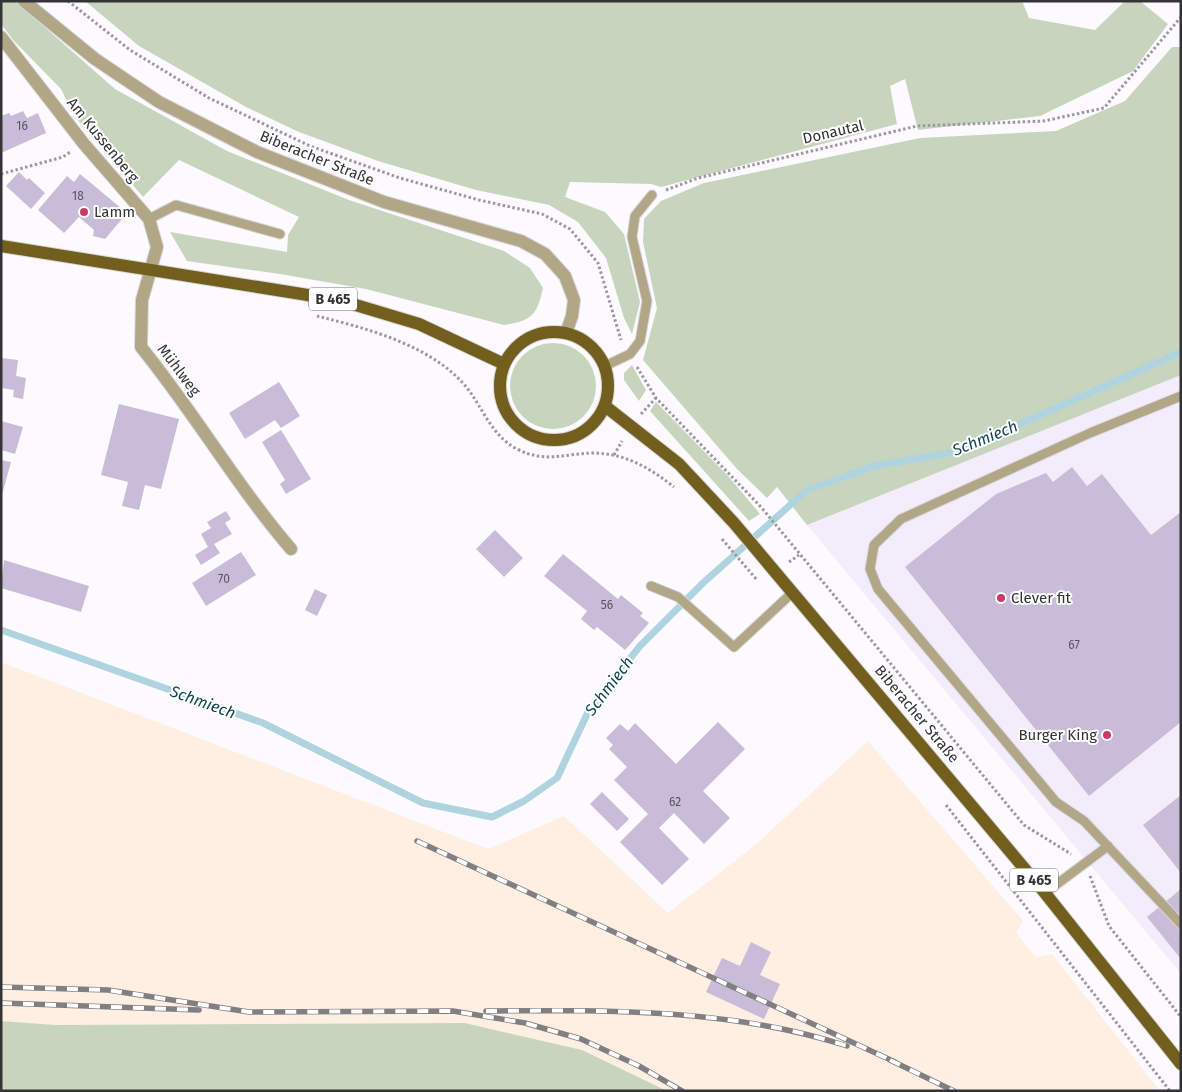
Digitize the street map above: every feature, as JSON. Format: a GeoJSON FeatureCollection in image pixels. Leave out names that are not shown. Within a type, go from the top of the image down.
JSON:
{"type":"FeatureCollection","features":[{"type":"Feature","properties":{"kind":"main road","name":"B 465"},"geometry":{"type":"LineString","coordinates":[[1,246],[151,272],[339,300],[419,324],[504,364]]}},
{"type":"Feature","properties":{"kind":"main road"},"geometry":{"type":"LineString","coordinates":[[548,332],[566,333],[583,339],[596,351],[605,366],[609,386],[605,406],[595,422],[580,434],[561,440],[542,440],[524,432],[510,419],[501,402],[499,383],[504,364],[514,348],[530,337],[548,332]]}},
{"type":"Feature","properties":{"kind":"main road","name":"Biberacher Straße"},"geometry":{"type":"LineString","coordinates":[[605,406],[678,464],[734,523],[1045,893],[1181,1064]]}},
{"type":"Feature","properties":{"kind":"street","name":"Biberacher Straße"},"geometry":{"type":"LineString","coordinates":[[24,1],[95,59],[159,102],[257,152],[384,202],[521,241],[545,254],[565,276],[574,300],[572,316],[566,333]]}},
{"type":"Feature","properties":{"kind":"street","name":"Am Kussenberg"},"geometry":{"type":"LineString","coordinates":[[1,37],[84,144],[149,219],[157,247],[151,272]]}},
{"type":"Feature","properties":{"kind":"street","name":"Mühlweg"},"geometry":{"type":"LineString","coordinates":[[151,272],[142,300],[141,347],[172,385],[265,519],[291,549]]}},
{"type":"Feature","properties":{"kind":"lane"},"geometry":{"type":"LineString","coordinates":[[605,366],[630,354],[640,341],[647,301],[632,236],[635,216],[652,196]]}},
{"type":"Feature","properties":{"kind":"lane"},"geometry":{"type":"LineString","coordinates":[[149,219],[176,206],[280,234]]}},
{"type":"Feature","properties":{"kind":"lane"},"geometry":{"type":"LineString","coordinates":[[1181,396],[1090,433],[901,519],[874,545],[870,569],[878,589],[1056,802],[1084,821],[1181,924]]}},
{"type":"Feature","properties":{"kind":"lane"},"geometry":{"type":"LineString","coordinates":[[652,586],[678,597],[694,609],[734,647],[793,592]]}},
{"type":"Feature","properties":{"kind":"lane"},"geometry":{"type":"LineString","coordinates":[[1045,893],[1108,846]]}},
{"type":"Feature","properties":{"kind":"path"},"geometry":{"type":"LineString","coordinates":[[68,1],[130,50],[209,98],[310,146],[400,178],[479,200],[542,214],[570,229],[598,263],[620,338],[656,398],[761,507],[1024,825],[1069,852],[1082,866],[1093,881],[1109,926],[1181,1017]]}},
{"type":"Feature","properties":{"kind":"path","name":"Donautal"},"geometry":{"type":"LineString","coordinates":[[652,196],[698,178],[917,126],[1044,121],[1104,108],[1179,24],[1181,17]]}},
{"type":"Feature","properties":{"kind":"path"},"geometry":{"type":"LineString","coordinates":[[1,174],[63,157],[84,144]]}},
{"type":"Feature","properties":{"kind":"path"},"geometry":{"type":"LineString","coordinates":[[310,315],[369,331],[409,346],[435,360],[459,379],[501,438],[517,449],[534,456],[552,459],[594,453],[631,459],[653,471],[680,493]]}},
{"type":"Feature","properties":{"kind":"path"},"geometry":{"type":"LineString","coordinates":[[721,537],[742,564],[779,605]]}},
{"type":"Feature","properties":{"kind":"path"},"geometry":{"type":"LineString","coordinates":[[943,801],[1170,1091]]}},
{"type":"Feature","properties":{"kind":"shaded area"},"geometry":{"type":"Polygon","coordinates":[[[1181,375],[1181,974],[807,525],[1181,375]]]}},
{"type":"Feature","properties":{"kind":"shaded area"},"geometry":{"type":"Polygon","coordinates":[[[1,662],[488,849],[564,816],[668,913],[754,846],[868,741],[1023,921],[1016,933],[1036,957],[1052,954],[1160,1091],[667,1091],[582,1050],[465,1023],[55,1025],[1,1021],[1,662]]]}},
{"type":"Feature","properties":{"kind":"green space"},"geometry":{"type":"Polygon","coordinates":[[[1,1],[15,1],[115,89],[227,151],[349,200],[504,251],[530,268],[543,288],[535,311],[527,319],[504,325],[366,289],[280,274],[187,261],[170,232],[287,252],[288,235],[299,217],[179,160],[143,197],[75,117],[61,89],[14,41],[1,24],[1,1]]]}},
{"type":"Feature","properties":{"kind":"green space"},"geometry":{"type":"Polygon","coordinates":[[[85,1],[1022,1],[1029,18],[1095,30],[1125,1],[1140,1],[1168,24],[1133,71],[1040,116],[918,130],[905,79],[890,86],[897,124],[661,187],[651,184],[570,182],[565,197],[605,212],[624,234],[640,302],[632,334],[624,318],[606,258],[578,222],[549,205],[476,190],[378,161],[299,132],[246,107],[139,46],[85,1]]]}},
{"type":"Feature","properties":{"kind":"green space"},"geometry":{"type":"Polygon","coordinates":[[[1172,47],[1181,47],[1181,375],[807,525],[777,487],[767,498],[737,469],[643,360],[657,308],[643,242],[644,219],[661,201],[704,183],[920,138],[1056,131],[1125,101],[1172,47]]]}},
{"type":"Feature","properties":{"kind":"green space"},"geometry":{"type":"Polygon","coordinates":[[[553,343],[570,346],[584,355],[593,369],[596,386],[593,403],[584,417],[570,426],[553,429],[536,426],[522,417],[513,403],[510,386],[513,369],[522,355],[536,346],[553,343]]]}},
{"type":"Feature","properties":{"kind":"green space"},"geometry":{"type":"Polygon","coordinates":[[[632,365],[646,390],[639,401],[624,380],[624,373],[632,365]]]}},
{"type":"Feature","properties":{"kind":"green space"},"geometry":{"type":"Polygon","coordinates":[[[656,402],[729,477],[760,514],[749,521],[650,411],[656,402]]]}},
{"type":"Feature","properties":{"kind":"green space"},"geometry":{"type":"Polygon","coordinates":[[[1,1021],[55,1025],[465,1023],[582,1050],[667,1091],[1,1091],[1,1021]]]}},
{"type":"Feature","properties":{"kind":"building"},"geometry":{"type":"Polygon","coordinates":[[[23,111],[27,118],[38,113],[46,133],[1,153],[1,116],[9,113],[11,116],[23,111]]]}},
{"type":"Feature","properties":{"kind":"building"},"geometry":{"type":"Polygon","coordinates":[[[19,172],[27,180],[29,178],[45,193],[31,209],[6,186],[19,172]]]}},
{"type":"Feature","properties":{"kind":"building"},"geometry":{"type":"Polygon","coordinates":[[[80,174],[127,213],[105,239],[93,236],[94,230],[79,217],[64,233],[38,210],[67,176],[74,182],[80,174]]]}},
{"type":"Feature","properties":{"kind":"building"},"geometry":{"type":"Polygon","coordinates":[[[1,358],[18,360],[16,376],[26,378],[23,399],[13,397],[14,390],[1,388],[1,358]]]}},
{"type":"Feature","properties":{"kind":"building"},"geometry":{"type":"Polygon","coordinates":[[[279,382],[300,416],[281,428],[275,420],[245,439],[229,413],[279,382]]]}},
{"type":"Feature","properties":{"kind":"building"},"geometry":{"type":"Polygon","coordinates":[[[119,404],[179,419],[161,489],[145,485],[139,510],[122,506],[128,482],[101,475],[119,404]]]}},
{"type":"Feature","properties":{"kind":"building"},"geometry":{"type":"Polygon","coordinates":[[[1,421],[23,427],[15,454],[1,450],[1,421]]]}},
{"type":"Feature","properties":{"kind":"building"},"geometry":{"type":"Polygon","coordinates":[[[281,430],[311,479],[286,494],[280,484],[285,480],[262,442],[281,430]]]}},
{"type":"Feature","properties":{"kind":"building"},"geometry":{"type":"Polygon","coordinates":[[[1,460],[11,462],[2,495],[1,495],[1,460]]]}},
{"type":"Feature","properties":{"kind":"building"},"geometry":{"type":"Polygon","coordinates":[[[1072,467],[1087,486],[1102,474],[1151,535],[1181,512],[1181,722],[1089,796],[905,567],[996,494],[1046,473],[1053,482],[1072,467]]]}},
{"type":"Feature","properties":{"kind":"building"},"geometry":{"type":"Polygon","coordinates":[[[226,511],[231,519],[225,523],[232,534],[214,544],[220,553],[201,565],[195,555],[208,547],[201,534],[211,528],[207,522],[226,511]]]}},
{"type":"Feature","properties":{"kind":"building"},"geometry":{"type":"Polygon","coordinates":[[[495,530],[523,558],[504,577],[476,549],[495,530]]]}},
{"type":"Feature","properties":{"kind":"building"},"geometry":{"type":"Polygon","coordinates":[[[241,552],[256,575],[206,606],[192,583],[241,552]]]}},
{"type":"Feature","properties":{"kind":"building"},"geometry":{"type":"Polygon","coordinates":[[[563,554],[618,599],[621,595],[643,613],[640,616],[649,623],[625,650],[597,627],[594,630],[581,619],[587,611],[544,576],[563,554]]]}},
{"type":"Feature","properties":{"kind":"building"},"geometry":{"type":"Polygon","coordinates":[[[4,560],[89,586],[81,612],[1,588],[4,560]]]}},
{"type":"Feature","properties":{"kind":"building"},"geometry":{"type":"Polygon","coordinates":[[[315,589],[327,595],[317,616],[305,610],[315,589]]]}},
{"type":"Feature","properties":{"kind":"building"},"geometry":{"type":"Polygon","coordinates":[[[718,722],[745,749],[703,791],[730,818],[704,844],[674,813],[659,828],[689,859],[662,885],[620,842],[648,814],[614,780],[627,767],[609,749],[613,745],[606,738],[620,724],[628,731],[635,723],[676,764],[718,722]]]}},
{"type":"Feature","properties":{"kind":"building"},"geometry":{"type":"Polygon","coordinates":[[[602,792],[629,819],[617,831],[590,804],[602,792]]]}},
{"type":"Feature","properties":{"kind":"building"},"geometry":{"type":"Polygon","coordinates":[[[1181,795],[1181,873],[1143,825],[1181,795]]]}},
{"type":"Feature","properties":{"kind":"building"},"geometry":{"type":"Polygon","coordinates":[[[1181,889],[1181,959],[1147,917],[1181,889]]]}},
{"type":"Feature","properties":{"kind":"building"},"geometry":{"type":"Polygon","coordinates":[[[751,942],[771,952],[760,975],[780,984],[764,1019],[706,992],[722,958],[740,966],[751,942]]]}},
{"type":"Feature","properties":{"kind":"waterway","name":"Schmiech"},"geometry":{"type":"LineString","coordinates":[[1,630],[263,723],[423,803],[492,817],[524,801],[557,778],[589,710],[640,646],[703,583],[807,490],[874,466],[960,451],[1181,352]]}},
{"type":"Feature","properties":{"kind":"railway"},"geometry":{"type":"LineString","coordinates":[[417,841],[895,1062]]}},
{"type":"Feature","properties":{"kind":"railway"},"geometry":{"type":"LineString","coordinates":[[1,987],[108,990],[249,1012],[453,1011],[525,1023],[581,1039],[639,1066],[682,1091]]}},
{"type":"Feature","properties":{"kind":"railway"},"geometry":{"type":"LineString","coordinates":[[1,1003],[199,1010]]}},
{"type":"Feature","properties":{"kind":"railway"},"geometry":{"type":"LineString","coordinates":[[486,1011],[623,1012],[713,1018],[758,1024],[847,1046]]}},
{"type":"Feature","properties":{"kind":"railway"},"geometry":{"type":"LineString","coordinates":[[890,1060],[954,1091]]}},
{"type":"Feature","properties":{"kind":"place","name":"Lamm"},"geometry":{"type":"Point","coordinates":[84,212]}},
{"type":"Feature","properties":{"kind":"place","name":"Clever fit"},"geometry":{"type":"Point","coordinates":[1001,598]}},
{"type":"Feature","properties":{"kind":"place","name":"Burger King"},"geometry":{"type":"Point","coordinates":[1107,735]}}]}
